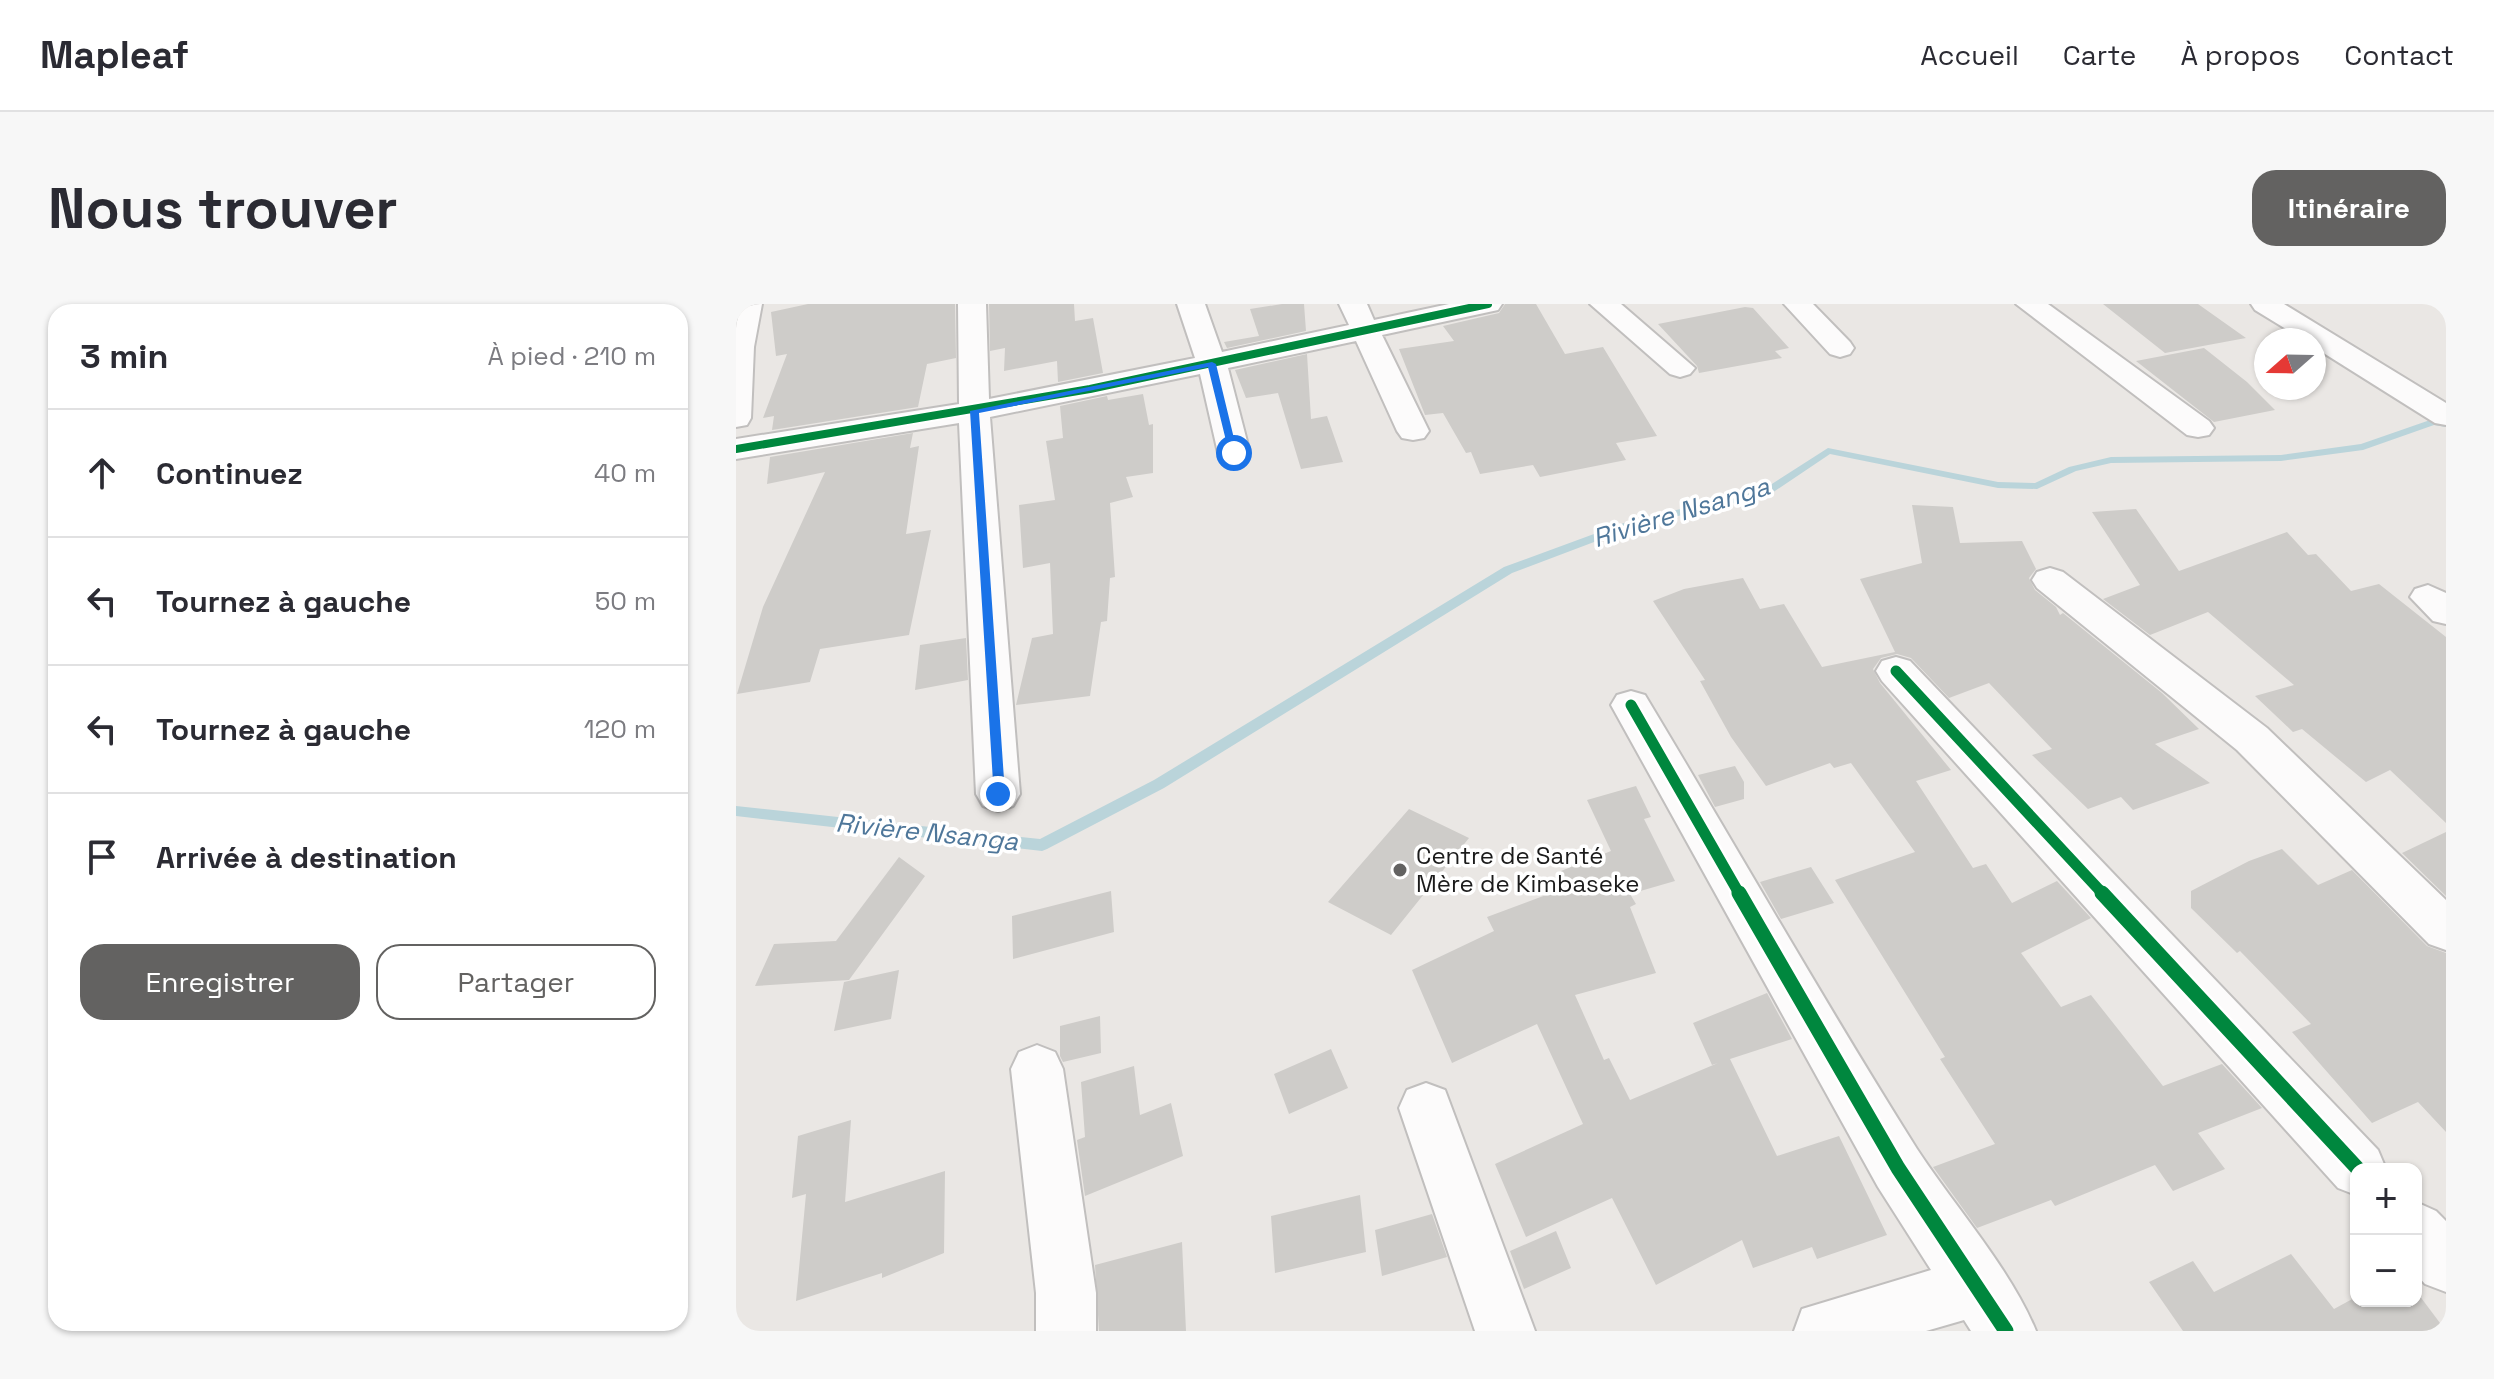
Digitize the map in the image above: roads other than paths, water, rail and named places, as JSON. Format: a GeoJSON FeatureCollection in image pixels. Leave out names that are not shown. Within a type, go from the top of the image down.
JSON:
{"type":"FeatureCollection","features":[{"type":"Feature","properties":{"kind":"street"},"geometry":{"type":"LineString","coordinates":[[736,418],[740,347],[748,304]]}},
{"type":"Feature","properties":{"kind":"street"},"geometry":{"type":"LineString","coordinates":[[972,304],[974,411],[998,794]]}},
{"type":"Feature","properties":{"kind":"street"},"geometry":{"type":"LineString","coordinates":[[1191,304],[1212,364],[1234,453]]}},
{"type":"Feature","properties":{"kind":"street"},"geometry":{"type":"LineString","coordinates":[[736,449],[974,411],[1212,364],[1358,317],[1488,304]]}},
{"type":"Feature","properties":{"kind":"street"},"geometry":{"type":"LineString","coordinates":[[1604,304],[1680,368]]}},
{"type":"Feature","properties":{"kind":"street"},"geometry":{"type":"LineString","coordinates":[[1798,304],[1840,348]]}},
{"type":"Feature","properties":{"kind":"street"},"geometry":{"type":"LineString","coordinates":[[2030,304],[2198,428]]}},
{"type":"Feature","properties":{"kind":"street"},"geometry":{"type":"LineString","coordinates":[[2265,304],[2446,416]]}},
{"type":"Feature","properties":{"kind":"street"},"geometry":{"type":"LineString","coordinates":[[1358,317],[1413,431]]}},
{"type":"Feature","properties":{"kind":"street"},"geometry":{"type":"LineString","coordinates":[[2050,580],[2252,739],[2446,930]]}},
{"type":"Feature","properties":{"kind":"street"},"geometry":{"type":"LineString","coordinates":[[1896,671],[2352,1163]]}},
{"type":"Feature","properties":{"kind":"street"},"geometry":{"type":"LineString","coordinates":[[1631,705],[1898,1168],[1992,1309],[1824,1331]]}},
{"type":"Feature","properties":{"kind":"street"},"geometry":{"type":"LineString","coordinates":[[1037,1069],[1066,1293],[1066,1331]]}},
{"type":"Feature","properties":{"kind":"street"},"geometry":{"type":"LineString","coordinates":[[1426,1108],[1505,1331]]}},
{"type":"Feature","properties":{"kind":"street"},"geometry":{"type":"LineString","coordinates":[[2420,1235],[2446,1263]]}},
{"type":"Feature","properties":{"kind":"waterway","name":"Rivière Nsanga"},"geometry":{"type":"LineString","coordinates":[[736,811],[1042,845],[1159,784],[1508,570],[1636,522],[1765,493],[1828,451],[1998,485],[2037,486],[2073,469],[2111,460],[2281,458],[2363,447],[2433,422],[2446,424]]}},
{"type":"Feature","properties":{"kind":"place","name":"Centre de Santé Mère de Kimbaseke"},"geometry":{"type":"Point","coordinates":[1400,870]}}]}
